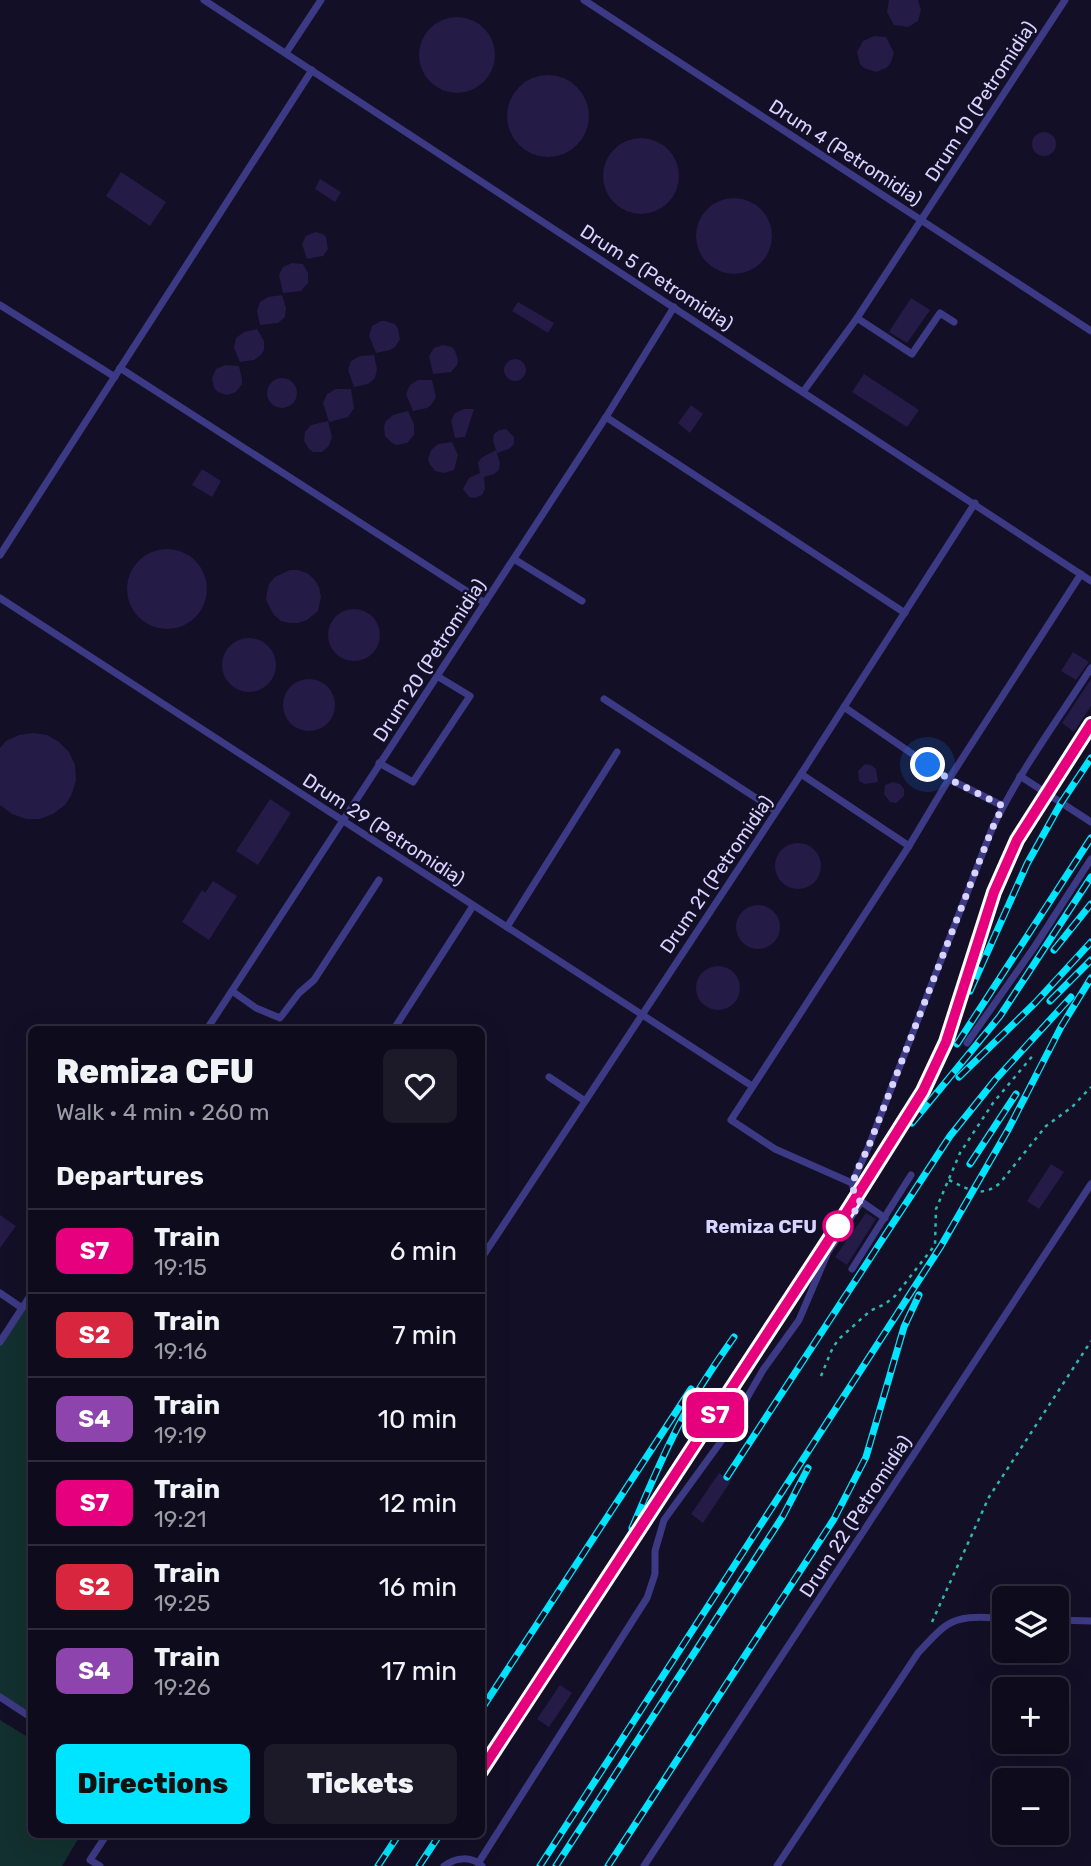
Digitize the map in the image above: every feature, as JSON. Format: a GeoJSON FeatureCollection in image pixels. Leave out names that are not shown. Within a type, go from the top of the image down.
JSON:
{"type":"FeatureCollection","features":[{"type":"Feature","properties":{"kind":"lane","name":"Drum 5 (Petromidia)"},"geometry":{"type":"LineString","coordinates":[[204,0],[1091,581]]}},
{"type":"Feature","properties":{"kind":"lane"},"geometry":{"type":"LineString","coordinates":[[286,53],[321,0]]}},
{"type":"Feature","properties":{"kind":"lane","name":"Drum 4 (Petromidia)"},"geometry":{"type":"LineString","coordinates":[[584,0],[1091,331]]}},
{"type":"Feature","properties":{"kind":"lane","name":"Drum 10 (Petromidia)"},"geometry":{"type":"LineString","coordinates":[[803,392],[922,220],[1065,0]]}},
{"type":"Feature","properties":{"kind":"lane"},"geometry":{"type":"LineString","coordinates":[[0,555],[312,70]]}},
{"type":"Feature","properties":{"kind":"lane"},"geometry":{"type":"LineString","coordinates":[[0,305],[115,377]]}},
{"type":"Feature","properties":{"kind":"lane","name":"Drum 20 (Petromidia)"},"geometry":{"type":"LineString","coordinates":[[209,1026],[606,417],[674,307]]}},
{"type":"Feature","properties":{"kind":"lane"},"geometry":{"type":"LineString","coordinates":[[856,318],[912,354],[940,313],[954,321]]}},
{"type":"Feature","properties":{"kind":"lane"},"geometry":{"type":"LineString","coordinates":[[120,368],[485,603]]}},
{"type":"Feature","properties":{"kind":"lane"},"geometry":{"type":"LineString","coordinates":[[606,417],[905,613]]}},
{"type":"Feature","properties":{"kind":"lane","name":"Drum 21 (Petromidia)"},"geometry":{"type":"LineString","coordinates":[[485,1253],[801,774],[975,503]]}},
{"type":"Feature","properties":{"kind":"lane"},"geometry":{"type":"LineString","coordinates":[[514,559],[582,601]]}},
{"type":"Feature","properties":{"kind":"lane"},"geometry":{"type":"LineString","coordinates":[[852,1183],[775,1149],[731,1120],[1081,575]]}},
{"type":"Feature","properties":{"kind":"lane","name":"Drum 29 (Petromidia)"},"geometry":{"type":"LineString","coordinates":[[0,598],[752,1086]]}},
{"type":"Feature","properties":{"kind":"lane"},"geometry":{"type":"LineString","coordinates":[[885,1218],[856,1198],[852,1183],[992,829],[1020,776],[1091,668]]}},
{"type":"Feature","properties":{"kind":"lane"},"geometry":{"type":"LineString","coordinates":[[379,763],[413,782],[470,696],[437,676]]}},
{"type":"Feature","properties":{"kind":"lane"},"geometry":{"type":"LineString","coordinates":[[604,699],[776,811]]}},
{"type":"Feature","properties":{"kind":"lane"},"geometry":{"type":"LineString","coordinates":[[844,706],[949,779],[1003,806]]}},
{"type":"Feature","properties":{"kind":"lane"},"geometry":{"type":"LineString","coordinates":[[507,927],[617,752]]}},
{"type":"Feature","properties":{"kind":"lane"},"geometry":{"type":"LineString","coordinates":[[801,774],[909,846]]}},
{"type":"Feature","properties":{"kind":"lane"},"geometry":{"type":"LineString","coordinates":[[1020,776],[1091,822]]}},
{"type":"Feature","properties":{"kind":"lane"},"geometry":{"type":"LineString","coordinates":[[967,1043],[1035,946],[1091,859]]}},
{"type":"Feature","properties":{"kind":"lane"},"geometry":{"type":"LineString","coordinates":[[232,991],[256,1008],[280,1018],[299,993],[314,980],[379,880]]}},
{"type":"Feature","properties":{"kind":"lane"},"geometry":{"type":"LineString","coordinates":[[396,1026],[473,906]]}},
{"type":"Feature","properties":{"kind":"lane"},"geometry":{"type":"LineString","coordinates":[[549,1077],[585,1101]]}},
{"type":"Feature","properties":{"kind":"lane"},"geometry":{"type":"LineString","coordinates":[[852,1269],[911,1175]]}},
{"type":"Feature","properties":{"kind":"lane","name":"Drum 22 (Petromidia)"},"geometry":{"type":"LineString","coordinates":[[644,1866],[1091,1184]]}},
{"type":"Feature","properties":{"kind":"lane"},"geometry":{"type":"LineString","coordinates":[[444,1866],[462,1859],[480,1864],[647,1598],[654,1574],[654,1551],[664,1520],[725,1436],[758,1379],[799,1320],[828,1252],[861,1202]]}},
{"type":"Feature","properties":{"kind":"lane"},"geometry":{"type":"LineString","coordinates":[[0,1293],[22,1307]]}},
{"type":"Feature","properties":{"kind":"lane"},"geometry":{"type":"LineString","coordinates":[[0,1342],[28,1299]]}},
{"type":"Feature","properties":{"kind":"lane"},"geometry":{"type":"LineString","coordinates":[[777,1866],[918,1653],[946,1625],[976,1617],[992,1618]]}},
{"type":"Feature","properties":{"kind":"lane"},"geometry":{"type":"LineString","coordinates":[[1069,1620],[1091,1621]]}},
{"type":"Feature","properties":{"kind":"lane"},"geometry":{"type":"LineString","coordinates":[[0,1697],[28,1715]]}},
{"type":"Feature","properties":{"kind":"lane"},"geometry":{"type":"LineString","coordinates":[[100,1866],[90,1860],[104,1838]]}},
{"type":"Feature","properties":{"kind":"path"},"geometry":{"type":"LineString","coordinates":[[821,1376],[840,1338],[870,1311],[894,1296],[936,1245],[936,1209],[960,1153],[993,1103],[1035,1053]]}},
{"type":"Feature","properties":{"kind":"path"},"geometry":{"type":"LineString","coordinates":[[949,1180],[974,1192],[993,1189],[1046,1126],[1072,1107],[1091,1087]]}},
{"type":"Feature","properties":{"kind":"path"},"geometry":{"type":"LineString","coordinates":[[929,1629],[989,1497],[1091,1341]]}},
{"type":"Feature","properties":{"kind":"green space"},"geometry":{"type":"Polygon","coordinates":[[[28,1303],[28,1716],[0,1697],[0,1346],[28,1303]]]}},
{"type":"Feature","properties":{"kind":"green space"},"geometry":{"type":"Polygon","coordinates":[[[0,1720],[28,1737],[28,1838],[79,1838],[62,1866],[0,1866],[0,1720]]]}},
{"type":"Feature","properties":{"kind":"building"},"geometry":{"type":"Polygon","coordinates":[[[889,0],[918,0],[921,10],[918,21],[908,27],[894,25],[887,12],[889,0]]]}},
{"type":"Feature","properties":{"kind":"building"},"geometry":{"type":"Polygon","coordinates":[[[450,17],[464,17],[478,23],[489,34],[495,55],[492,70],[484,82],[464,93],[450,93],[436,87],[425,76],[419,62],[419,48],[425,34],[436,23],[450,17]]]}},
{"type":"Feature","properties":{"kind":"building"},"geometry":{"type":"Polygon","coordinates":[[[874,36],[886,37],[894,53],[890,64],[876,72],[860,64],[857,52],[863,41],[874,36]]]}},
{"type":"Feature","properties":{"kind":"building"},"geometry":{"type":"Polygon","coordinates":[[[548,75],[564,78],[577,87],[586,100],[589,116],[586,132],[577,145],[564,154],[548,157],[532,154],[519,145],[510,132],[507,116],[510,100],[519,87],[532,78],[548,75]]]}},
{"type":"Feature","properties":{"kind":"building"},"geometry":{"type":"Polygon","coordinates":[[[1044,132],[1055,139],[1056,144],[1049,155],[1044,156],[1033,149],[1032,144],[1039,133],[1044,132]]]}},
{"type":"Feature","properties":{"kind":"building"},"geometry":{"type":"Polygon","coordinates":[[[641,138],[655,141],[668,149],[676,162],[679,176],[676,190],[668,203],[655,211],[641,214],[627,211],[614,203],[606,190],[603,176],[606,162],[614,149],[627,141],[641,138]]]}},
{"type":"Feature","properties":{"kind":"building"},"geometry":{"type":"Polygon","coordinates":[[[121,172],[166,202],[150,226],[106,196],[121,172]]]}},
{"type":"Feature","properties":{"kind":"building"},"geometry":{"type":"Polygon","coordinates":[[[320,179],[341,192],[335,202],[315,189],[320,179]]]}},
{"type":"Feature","properties":{"kind":"building"},"geometry":{"type":"Polygon","coordinates":[[[734,198],[748,201],[761,209],[769,222],[772,236],[769,250],[761,263],[748,271],[734,274],[720,271],[707,263],[699,250],[696,236],[699,222],[707,209],[720,201],[734,198]]]}},
{"type":"Feature","properties":{"kind":"building"},"geometry":{"type":"Polygon","coordinates":[[[315,232],[326,237],[328,249],[323,256],[307,259],[302,244],[306,236],[315,232]]]}},
{"type":"Feature","properties":{"kind":"building"},"geometry":{"type":"Polygon","coordinates":[[[292,263],[303,264],[308,273],[308,283],[301,291],[283,293],[279,275],[283,267],[292,263]]]}},
{"type":"Feature","properties":{"kind":"building"},"geometry":{"type":"Polygon","coordinates":[[[282,295],[286,308],[285,317],[278,323],[260,325],[257,311],[260,302],[268,297],[282,295]]]}},
{"type":"Feature","properties":{"kind":"building"},"geometry":{"type":"Polygon","coordinates":[[[911,298],[930,310],[907,343],[889,332],[911,298]]]}},
{"type":"Feature","properties":{"kind":"building"},"geometry":{"type":"Polygon","coordinates":[[[518,302],[554,323],[548,333],[512,311],[518,302]]]}},
{"type":"Feature","properties":{"kind":"building"},"geometry":{"type":"Polygon","coordinates":[[[381,321],[395,324],[400,339],[390,350],[376,353],[369,336],[372,326],[381,321]]]}},
{"type":"Feature","properties":{"kind":"building"},"geometry":{"type":"Polygon","coordinates":[[[257,329],[264,341],[264,350],[254,360],[240,362],[234,348],[236,338],[244,332],[257,329]]]}},
{"type":"Feature","properties":{"kind":"building"},"geometry":{"type":"Polygon","coordinates":[[[443,345],[452,347],[455,351],[457,365],[451,372],[433,374],[429,356],[434,348],[443,345]]]}},
{"type":"Feature","properties":{"kind":"building"},"geometry":{"type":"Polygon","coordinates":[[[374,355],[377,369],[375,378],[368,384],[354,387],[348,370],[351,361],[360,356],[374,355]]]}},
{"type":"Feature","properties":{"kind":"building"},"geometry":{"type":"Polygon","coordinates":[[[515,359],[523,362],[526,370],[523,378],[515,381],[507,378],[504,370],[507,362],[515,359]]]}},
{"type":"Feature","properties":{"kind":"building"},"geometry":{"type":"Polygon","coordinates":[[[225,365],[239,366],[242,379],[236,392],[227,395],[214,388],[212,378],[216,369],[225,365]]]}},
{"type":"Feature","properties":{"kind":"building"},"geometry":{"type":"Polygon","coordinates":[[[864,374],[919,410],[907,427],[852,392],[864,374]]]}},
{"type":"Feature","properties":{"kind":"building"},"geometry":{"type":"Polygon","coordinates":[[[282,378],[288,379],[296,387],[296,399],[288,407],[282,408],[276,407],[268,399],[267,393],[268,387],[276,379],[282,378]]]}},
{"type":"Feature","properties":{"kind":"building"},"geometry":{"type":"Polygon","coordinates":[[[418,380],[432,380],[436,397],[427,408],[413,411],[406,394],[410,385],[418,380]]]}},
{"type":"Feature","properties":{"kind":"building"},"geometry":{"type":"Polygon","coordinates":[[[336,389],[351,389],[354,408],[348,417],[329,422],[323,403],[327,394],[336,389]]]}},
{"type":"Feature","properties":{"kind":"building"},"geometry":{"type":"Polygon","coordinates":[[[691,405],[703,414],[690,433],[678,423],[691,405]]]}},
{"type":"Feature","properties":{"kind":"building"},"geometry":{"type":"Polygon","coordinates":[[[474,409],[465,437],[455,438],[451,421],[455,413],[474,409]]]}},
{"type":"Feature","properties":{"kind":"building"},"geometry":{"type":"Polygon","coordinates":[[[408,411],[414,424],[414,435],[407,443],[392,443],[385,436],[386,421],[393,415],[408,411]]]}},
{"type":"Feature","properties":{"kind":"building"},"geometry":{"type":"Polygon","coordinates":[[[328,421],[332,437],[329,446],[322,452],[313,452],[304,441],[305,432],[311,425],[328,421]]]}},
{"type":"Feature","properties":{"kind":"building"},"geometry":{"type":"Polygon","coordinates":[[[506,429],[514,437],[514,444],[497,453],[494,434],[506,429]]]}},
{"type":"Feature","properties":{"kind":"building"},"geometry":{"type":"Polygon","coordinates":[[[452,442],[458,455],[454,470],[444,473],[435,471],[428,459],[431,450],[438,444],[452,442]]]}},
{"type":"Feature","properties":{"kind":"building"},"geometry":{"type":"Polygon","coordinates":[[[496,450],[499,470],[484,477],[485,489],[482,495],[469,497],[463,489],[469,478],[480,473],[478,463],[481,458],[496,450]]]}},
{"type":"Feature","properties":{"kind":"building"},"geometry":{"type":"Polygon","coordinates":[[[202,469],[221,481],[212,497],[192,485],[202,469]]]}},
{"type":"Feature","properties":{"kind":"building"},"geometry":{"type":"Polygon","coordinates":[[[167,549],[182,552],[195,561],[204,574],[207,589],[204,604],[195,617],[182,626],[167,629],[152,626],[139,617],[130,604],[127,589],[130,574],[139,561],[152,552],[167,549]]]}},
{"type":"Feature","properties":{"kind":"building"},"geometry":{"type":"Polygon","coordinates":[[[290,570],[307,573],[314,579],[321,597],[318,611],[298,623],[281,621],[274,615],[266,600],[269,584],[275,577],[290,570]]]}},
{"type":"Feature","properties":{"kind":"building"},"geometry":{"type":"Polygon","coordinates":[[[354,609],[373,616],[380,635],[373,654],[354,661],[335,654],[328,635],[335,616],[354,609]]]}},
{"type":"Feature","properties":{"kind":"building"},"geometry":{"type":"Polygon","coordinates":[[[249,638],[268,646],[276,665],[268,684],[249,692],[230,684],[222,665],[230,646],[249,638]]]}},
{"type":"Feature","properties":{"kind":"building"},"geometry":{"type":"Polygon","coordinates":[[[1073,652],[1089,662],[1076,680],[1061,671],[1073,652]]]}},
{"type":"Feature","properties":{"kind":"building"},"geometry":{"type":"Polygon","coordinates":[[[309,679],[319,681],[327,687],[333,695],[333,715],[327,723],[319,729],[309,731],[299,729],[291,723],[285,715],[283,705],[285,695],[291,687],[299,681],[309,679]]]}},
{"type":"Feature","properties":{"kind":"building"},"geometry":{"type":"Polygon","coordinates":[[[1091,679],[1091,706],[1074,732],[1062,723],[1091,679]]]}},
{"type":"Feature","properties":{"kind":"building"},"geometry":{"type":"Polygon","coordinates":[[[19,735],[47,735],[69,752],[75,765],[76,780],[65,805],[40,819],[26,819],[12,814],[0,805],[0,748],[6,741],[19,735]]]}},
{"type":"Feature","properties":{"kind":"building"},"geometry":{"type":"Polygon","coordinates":[[[865,764],[876,769],[878,782],[865,784],[859,781],[858,771],[865,764]]]}},
{"type":"Feature","properties":{"kind":"building"},"geometry":{"type":"Polygon","coordinates":[[[893,782],[904,789],[904,796],[896,803],[890,802],[884,794],[885,785],[893,782]]]}},
{"type":"Feature","properties":{"kind":"building"},"geometry":{"type":"Polygon","coordinates":[[[270,799],[291,813],[258,865],[236,851],[270,799]]]}},
{"type":"Feature","properties":{"kind":"building"},"geometry":{"type":"Polygon","coordinates":[[[798,843],[814,850],[821,866],[814,882],[798,889],[782,882],[775,866],[782,850],[798,843]]]}},
{"type":"Feature","properties":{"kind":"building"},"geometry":{"type":"Polygon","coordinates":[[[213,881],[237,896],[209,940],[182,922],[202,890],[205,893],[213,881]]]}},
{"type":"Feature","properties":{"kind":"building"},"geometry":{"type":"Polygon","coordinates":[[[758,905],[767,906],[774,911],[779,918],[779,936],[774,943],[767,948],[758,949],[749,948],[742,943],[737,936],[736,927],[737,918],[742,911],[749,906],[758,905]]]}},
{"type":"Feature","properties":{"kind":"building"},"geometry":{"type":"Polygon","coordinates":[[[718,966],[734,972],[740,988],[734,1004],[718,1010],[702,1004],[696,988],[702,972],[718,966]]]}},
{"type":"Feature","properties":{"kind":"building"},"geometry":{"type":"Polygon","coordinates":[[[1051,1164],[1064,1172],[1039,1209],[1027,1201],[1051,1164]]]}},
{"type":"Feature","properties":{"kind":"building","name":"Remiza CFU"},"geometry":{"type":"Polygon","coordinates":[[[866,1213],[876,1219],[847,1265],[835,1257],[866,1213]]]}},
{"type":"Feature","properties":{"kind":"building"},"geometry":{"type":"Polygon","coordinates":[[[0,1215],[16,1226],[0,1248],[0,1215]]]}},
{"type":"Feature","properties":{"kind":"building"},"geometry":{"type":"Polygon","coordinates":[[[719,1473],[731,1481],[703,1523],[691,1514],[719,1473]]]}},
{"type":"Feature","properties":{"kind":"building"},"geometry":{"type":"Polygon","coordinates":[[[560,1685],[572,1693],[549,1727],[537,1719],[560,1685]]]}},
{"type":"Feature","properties":{"kind":"railway"},"geometry":{"type":"LineString","coordinates":[[485,1765],[856,1198],[923,1091],[946,1042],[994,893],[1017,840],[1091,724]]}},
{"type":"Feature","properties":{"kind":"railway"},"geometry":{"type":"LineString","coordinates":[[970,991],[1027,864],[1061,803],[1091,758]]}},
{"type":"Feature","properties":{"kind":"railway"},"geometry":{"type":"LineString","coordinates":[[957,1044],[1091,838]]}},
{"type":"Feature","properties":{"kind":"railway"},"geometry":{"type":"LineString","coordinates":[[912,1123],[1000,1016],[1091,877]]}},
{"type":"Feature","properties":{"kind":"railway"},"geometry":{"type":"LineString","coordinates":[[1054,950],[1091,904]]}},
{"type":"Feature","properties":{"kind":"railway"},"geometry":{"type":"LineString","coordinates":[[959,1077],[1035,1003],[1091,942]]}},
{"type":"Feature","properties":{"kind":"railway"},"geometry":{"type":"LineString","coordinates":[[1050,1001],[1091,960]]}},
{"type":"Feature","properties":{"kind":"railway"},"geometry":{"type":"LineString","coordinates":[[540,1866],[941,1246],[1008,1130],[1061,1027],[1091,978]]}},
{"type":"Feature","properties":{"kind":"railway"},"geometry":{"type":"LineString","coordinates":[[727,1477],[950,1136],[995,1080],[1071,997]]}},
{"type":"Feature","properties":{"kind":"railway"},"geometry":{"type":"LineString","coordinates":[[970,1164],[1016,1094]]}},
{"type":"Feature","properties":{"kind":"railway"},"geometry":{"type":"LineString","coordinates":[[608,1866],[834,1519],[866,1457],[904,1327],[919,1295]]}},
{"type":"Feature","properties":{"kind":"railway"},"geometry":{"type":"LineString","coordinates":[[632,1528],[682,1419],[734,1337]]}},
{"type":"Feature","properties":{"kind":"railway"},"geometry":{"type":"LineString","coordinates":[[485,1704],[691,1389]]}},
{"type":"Feature","properties":{"kind":"railway"},"geometry":{"type":"LineString","coordinates":[[556,1866],[783,1516],[808,1468]]}},
{"type":"Feature","properties":{"kind":"railway"},"geometry":{"type":"LineString","coordinates":[[378,1866],[396,1838]]}},
{"type":"Feature","properties":{"kind":"railway"},"geometry":{"type":"LineString","coordinates":[[419,1866],[437,1838]]}},
{"type":"Feature","properties":{"kind":"train","name":"S7"},"geometry":{"type":"LineString","coordinates":[[485,1765],[923,1091],[946,1042],[994,892],[1017,840],[1091,724]]}},
{"type":"Feature","properties":{"kind":"place","name":"Remiza CFU"},"geometry":{"type":"Point","coordinates":[838,1226]}},
{"type":"Feature","properties":{"kind":"route"},"geometry":{"type":"LineString","coordinates":[[838,1226],[839,1235],[861,1202],[856,1198],[852,1183],[1003,806],[949,779],[928,765]]}}]}
